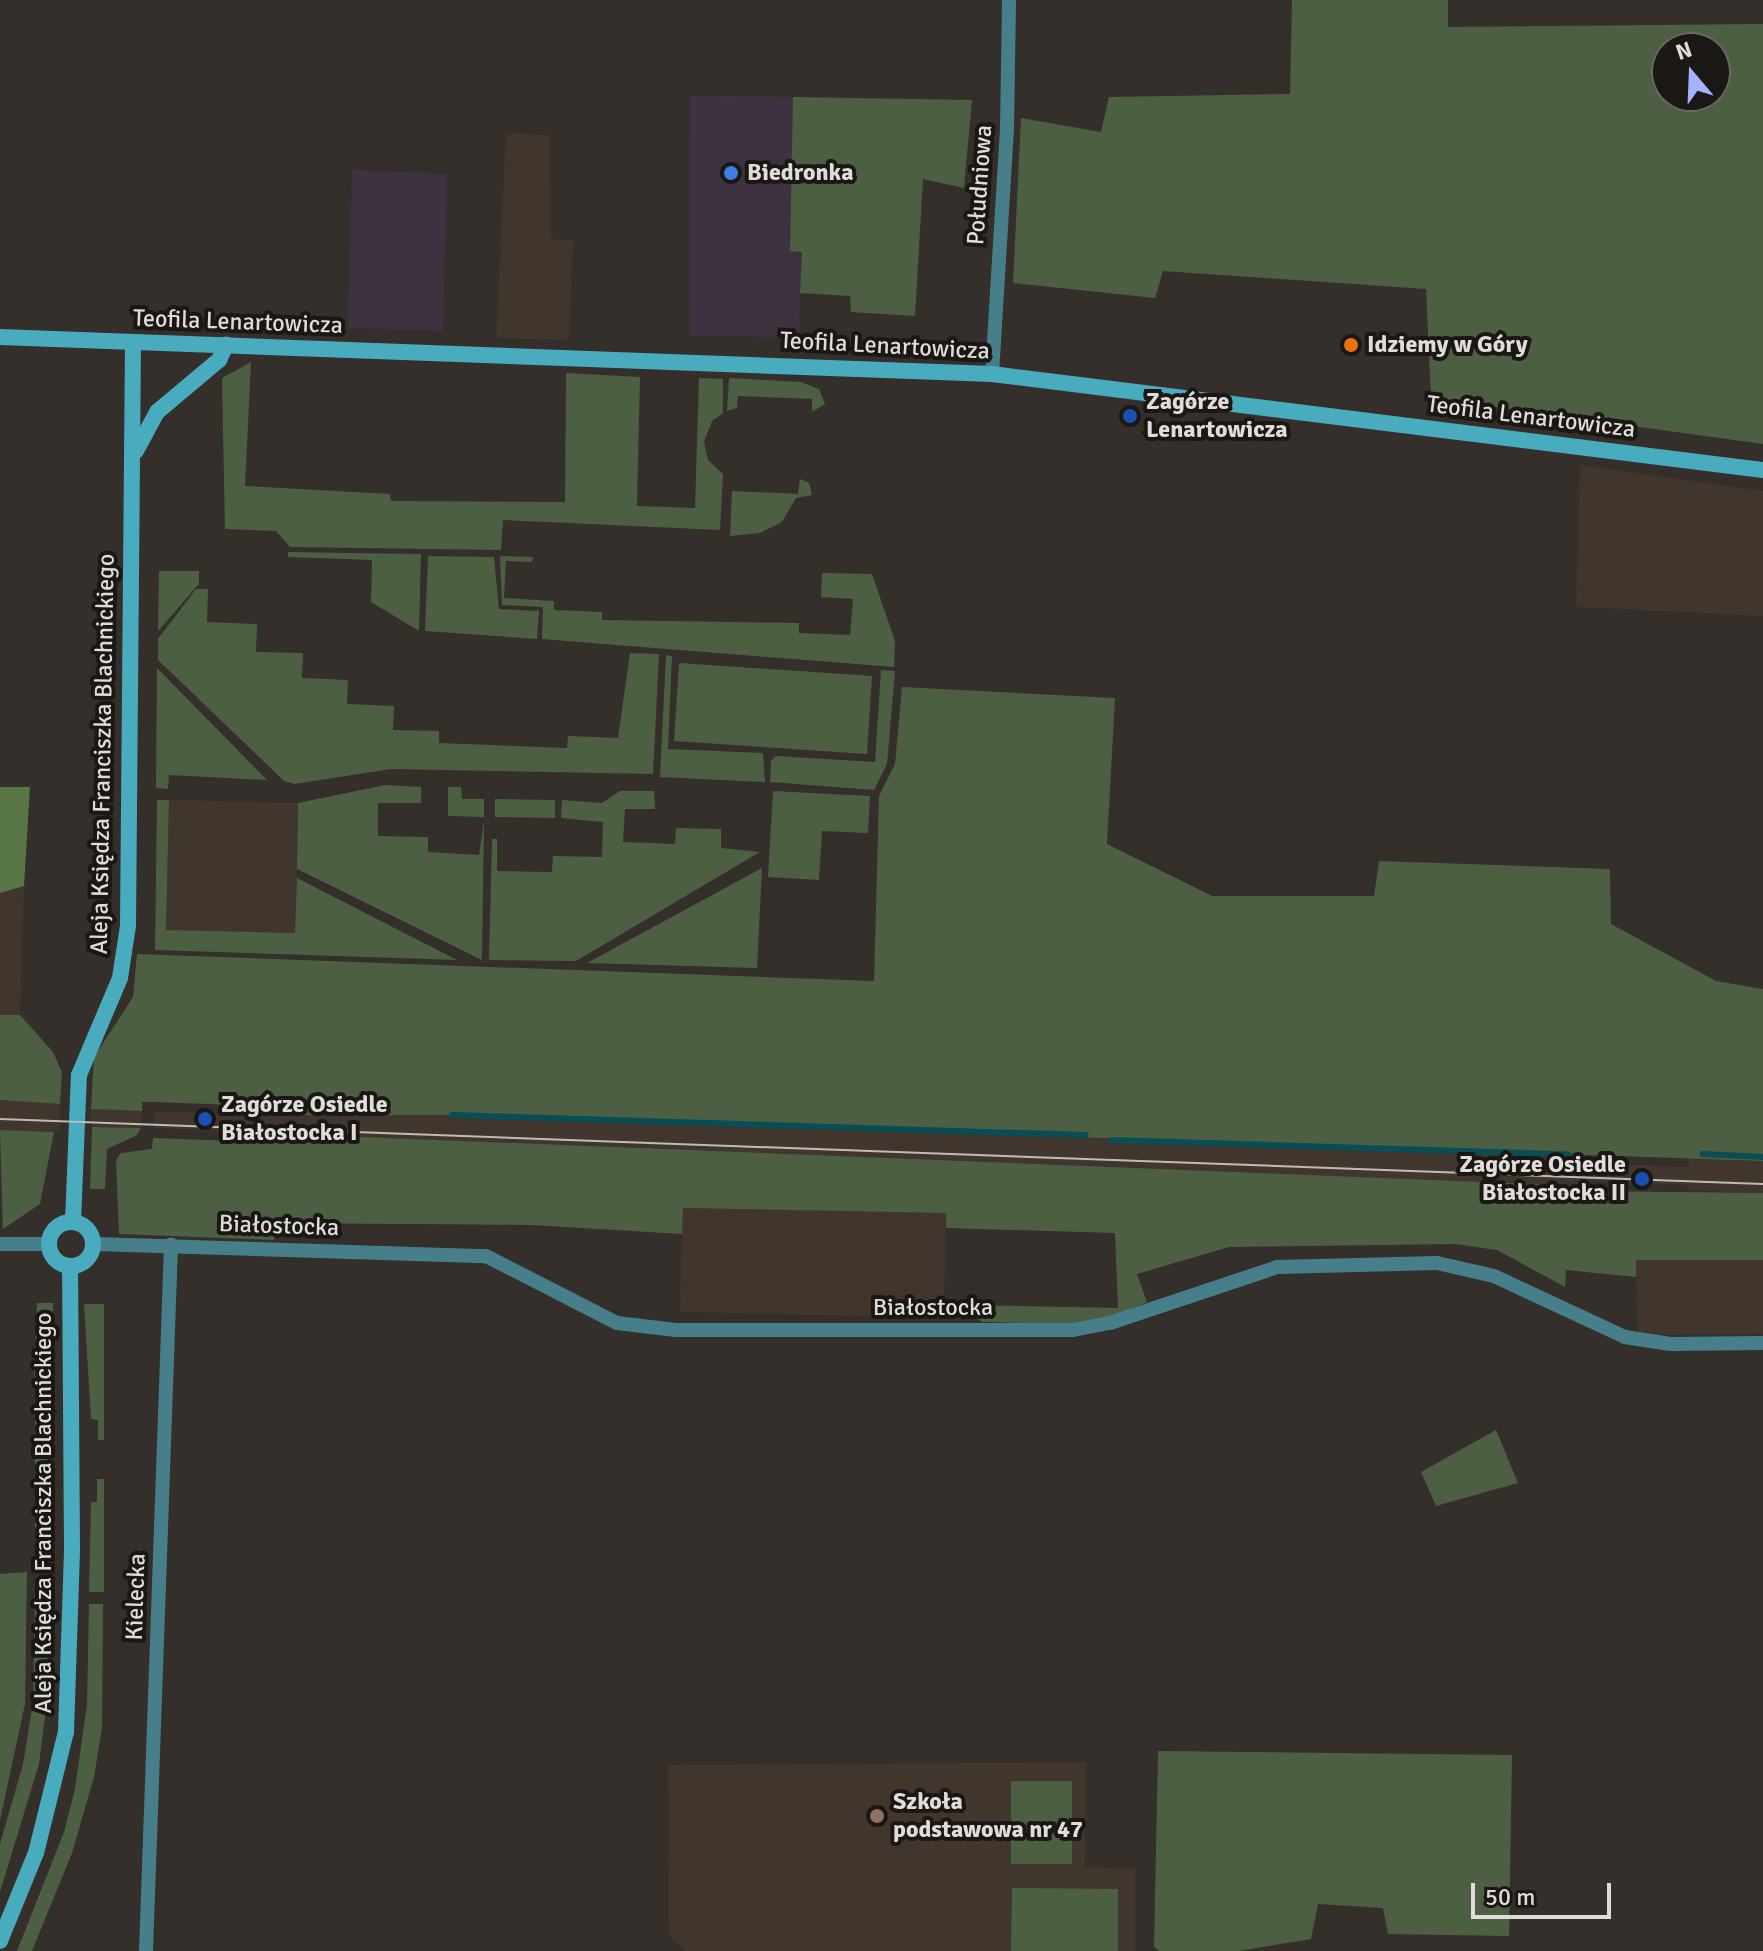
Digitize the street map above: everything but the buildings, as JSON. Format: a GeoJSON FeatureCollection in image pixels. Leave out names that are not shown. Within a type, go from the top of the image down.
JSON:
{"type":"FeatureCollection","features":[{"type":"Feature","properties":{"kind":"street","name":"Południowa"},"geometry":{"type":"LineString","coordinates":[[992,374],[1007,129],[1009,0]]}},
{"type":"Feature","properties":{"kind":"street","name":"Teofila Lenartowicza"},"geometry":{"type":"LineString","coordinates":[[0,337],[992,374],[1763,470]]}},
{"type":"Feature","properties":{"kind":"street","name":"Aleja Księdza Franciszka Blachnickiego"},"geometry":{"type":"LineString","coordinates":[[73,1222],[79,1075],[120,978],[128,926],[133,342]]}},
{"type":"Feature","properties":{"kind":"street","name":"Aleja Księdza Franciszka Blachnickiego"},"geometry":{"type":"LineString","coordinates":[[132,470],[151,421],[219,360],[226,345]]}},
{"type":"Feature","properties":{"kind":"street"},"geometry":{"type":"LineString","coordinates":[[73,1222],[88,1229],[94,1244],[84,1263],[70,1266],[53,1257],[49,1244],[59,1225],[73,1222]]}},
{"type":"Feature","properties":{"kind":"street"},"geometry":{"type":"LineString","coordinates":[[0,1244],[49,1244]]}},
{"type":"Feature","properties":{"kind":"street","name":"Białostocka"},"geometry":{"type":"LineString","coordinates":[[94,1244],[486,1256],[617,1323],[676,1330],[1073,1330],[1110,1323],[1277,1267],[1437,1263],[1494,1276],[1625,1337],[1670,1344],[1763,1343]]}},
{"type":"Feature","properties":{"kind":"street","name":"Kielecka"},"geometry":{"type":"LineString","coordinates":[[146,1951],[171,1244]]}},
{"type":"Feature","properties":{"kind":"street","name":"Aleja Księdza Franciszka Blachnickiego"},"geometry":{"type":"LineString","coordinates":[[0,1941],[36,1853],[66,1732],[72,1547],[70,1266]]}},
{"type":"Feature","properties":{"kind":"shaded area"},"geometry":{"type":"Polygon","coordinates":[[[690,96],[793,97],[790,251],[802,252],[799,338],[689,335],[690,96]]]}},
{"type":"Feature","properties":{"kind":"shaded area"},"geometry":{"type":"Polygon","coordinates":[[[506,133],[550,135],[551,239],[573,240],[569,340],[496,338],[506,133]]]}},
{"type":"Feature","properties":{"kind":"shaded area"},"geometry":{"type":"Polygon","coordinates":[[[352,170],[447,174],[443,331],[348,328],[352,170]]]}},
{"type":"Feature","properties":{"kind":"shaded area"},"geometry":{"type":"Polygon","coordinates":[[[1580,465],[1763,491],[1763,616],[1576,607],[1580,465]]]}},
{"type":"Feature","properties":{"kind":"shaded area"},"geometry":{"type":"Polygon","coordinates":[[[169,800],[298,803],[296,933],[166,930],[169,800]]]}},
{"type":"Feature","properties":{"kind":"shaded area"},"geometry":{"type":"Polygon","coordinates":[[[24,886],[20,1015],[0,1015],[0,893],[24,886]]]}},
{"type":"Feature","properties":{"kind":"shaded area"},"geometry":{"type":"Polygon","coordinates":[[[0,1100],[60,1104],[60,1132],[0,1130],[0,1100]]]}},
{"type":"Feature","properties":{"kind":"shaded area"},"geometry":{"type":"Polygon","coordinates":[[[91,1109],[142,1111],[141,1128],[92,1127],[91,1109]]]}},
{"type":"Feature","properties":{"kind":"shaded area"},"geometry":{"type":"Polygon","coordinates":[[[154,1112],[447,1115],[1473,1147],[1586,1153],[1587,1163],[1688,1167],[1689,1157],[1763,1161],[1763,1193],[1688,1190],[1687,1185],[1586,1181],[1585,1186],[995,1165],[154,1128],[154,1112]]]}},
{"type":"Feature","properties":{"kind":"shaded area"},"geometry":{"type":"Polygon","coordinates":[[[682,1208],[946,1213],[944,1318],[680,1312],[682,1208]]]}},
{"type":"Feature","properties":{"kind":"shaded area"},"geometry":{"type":"Polygon","coordinates":[[[1635,1260],[1763,1260],[1763,1334],[1638,1335],[1635,1260]]]}},
{"type":"Feature","properties":{"kind":"shaded area","name":"Szkoła podstawowa nr 47"},"geometry":{"type":"Polygon","coordinates":[[[1086,1762],[1085,1867],[1135,1868],[1135,1951],[686,1951],[669,1935],[668,1765],[1086,1762]]]}},
{"type":"Feature","properties":{"kind":"green space"},"geometry":{"type":"Polygon","coordinates":[[[1292,0],[1448,0],[1448,27],[1763,24],[1763,444],[1431,398],[1426,289],[1163,271],[1155,298],[1013,283],[1021,118],[1101,132],[1109,97],[1290,94],[1292,0]]]}},
{"type":"Feature","properties":{"kind":"green space"},"geometry":{"type":"Polygon","coordinates":[[[793,97],[972,100],[964,188],[923,179],[915,316],[851,312],[850,296],[800,293],[802,252],[790,251],[793,97]]]}},
{"type":"Feature","properties":{"kind":"green space"},"geometry":{"type":"Polygon","coordinates":[[[251,362],[245,486],[390,494],[391,501],[565,502],[566,373],[640,377],[637,506],[695,508],[699,378],[723,379],[723,413],[712,421],[704,442],[708,460],[723,474],[720,530],[503,520],[501,550],[290,547],[276,531],[225,529],[222,378],[251,362]]]}},
{"type":"Feature","properties":{"kind":"green space"},"geometry":{"type":"Polygon","coordinates":[[[729,378],[801,382],[819,389],[825,404],[812,412],[812,399],[738,396],[737,408],[727,411],[729,378]]]}},
{"type":"Feature","properties":{"kind":"green space"},"geometry":{"type":"Polygon","coordinates":[[[800,479],[809,483],[812,495],[796,498],[782,522],[760,533],[730,536],[732,491],[798,494],[800,479]]]}},
{"type":"Feature","properties":{"kind":"green space"},"geometry":{"type":"Polygon","coordinates":[[[288,552],[421,554],[419,631],[371,602],[372,560],[288,557],[288,552]]]}},
{"type":"Feature","properties":{"kind":"green space"},"geometry":{"type":"Polygon","coordinates":[[[428,556],[494,557],[499,609],[539,611],[537,639],[425,631],[428,556]]]}},
{"type":"Feature","properties":{"kind":"green space"},"geometry":{"type":"Polygon","coordinates":[[[500,556],[533,557],[532,562],[506,561],[504,598],[554,601],[554,610],[602,612],[602,620],[799,623],[799,633],[850,635],[853,599],[821,597],[822,573],[872,574],[895,641],[894,667],[542,639],[543,607],[502,605],[500,556]]]}},
{"type":"Feature","properties":{"kind":"green space"},"geometry":{"type":"Polygon","coordinates":[[[159,571],[199,571],[199,584],[158,631],[159,571]]]}},
{"type":"Feature","properties":{"kind":"green space"},"geometry":{"type":"Polygon","coordinates":[[[196,589],[208,589],[207,622],[257,624],[256,652],[303,653],[302,678],[348,680],[347,704],[394,706],[393,730],[439,731],[439,743],[567,748],[568,736],[618,738],[630,653],[659,654],[653,774],[391,769],[294,784],[284,781],[158,660],[158,639],[196,589]]]}},
{"type":"Feature","properties":{"kind":"green space"},"geometry":{"type":"Polygon","coordinates":[[[666,655],[672,656],[668,749],[763,753],[765,782],[660,777],[666,655]]]}},
{"type":"Feature","properties":{"kind":"green space"},"geometry":{"type":"Polygon","coordinates":[[[679,663],[872,676],[867,754],[674,741],[679,663]]]}},
{"type":"Feature","properties":{"kind":"green space"},"geometry":{"type":"Polygon","coordinates":[[[157,668],[267,780],[169,775],[168,789],[156,788],[157,668]]]}},
{"type":"Feature","properties":{"kind":"green space"},"geometry":{"type":"Polygon","coordinates":[[[881,670],[895,671],[887,764],[874,790],[770,782],[771,761],[776,756],[875,762],[881,670]]]}},
{"type":"Feature","properties":{"kind":"green space"},"geometry":{"type":"Polygon","coordinates":[[[902,687],[1115,698],[1107,844],[1212,896],[1374,896],[1379,861],[1610,869],[1611,924],[1716,981],[1763,989],[1763,1161],[447,1115],[262,1115],[262,1106],[154,1102],[142,1102],[142,1111],[91,1109],[94,1057],[133,997],[137,954],[874,981],[879,796],[895,764],[902,687]]]}},
{"type":"Feature","properties":{"kind":"green space"},"geometry":{"type":"Polygon","coordinates":[[[385,785],[421,787],[421,803],[378,803],[378,836],[428,837],[428,852],[479,855],[484,821],[482,960],[297,869],[298,803],[385,785]]]}},
{"type":"Feature","properties":{"kind":"green space"},"geometry":{"type":"Polygon","coordinates":[[[0,787],[30,787],[24,886],[0,893],[0,787]]]}},
{"type":"Feature","properties":{"kind":"green space"},"geometry":{"type":"Polygon","coordinates":[[[448,787],[461,787],[462,799],[484,799],[484,817],[448,816],[448,787]]]}},
{"type":"Feature","properties":{"kind":"green space"},"geometry":{"type":"Polygon","coordinates":[[[620,791],[654,791],[655,809],[625,809],[623,842],[675,844],[676,828],[721,829],[721,848],[760,852],[576,961],[489,960],[492,839],[497,839],[497,871],[552,872],[553,856],[602,857],[603,822],[561,818],[562,800],[602,803],[620,791]]]}},
{"type":"Feature","properties":{"kind":"green space"},"geometry":{"type":"Polygon","coordinates":[[[773,791],[870,796],[868,833],[822,831],[819,880],[768,877],[773,791]]]}},
{"type":"Feature","properties":{"kind":"green space"},"geometry":{"type":"Polygon","coordinates":[[[495,799],[555,800],[555,818],[495,817],[495,799]]]}},
{"type":"Feature","properties":{"kind":"green space"},"geometry":{"type":"Polygon","coordinates":[[[157,800],[169,800],[166,930],[295,933],[297,878],[457,960],[155,950],[157,800]]]}},
{"type":"Feature","properties":{"kind":"green space"},"geometry":{"type":"Polygon","coordinates":[[[762,868],[757,968],[587,963],[762,868]]]}},
{"type":"Feature","properties":{"kind":"green space"},"geometry":{"type":"Polygon","coordinates":[[[0,1015],[20,1015],[53,1052],[62,1072],[60,1104],[0,1100],[0,1015]]]}},
{"type":"Feature","properties":{"kind":"green space"},"geometry":{"type":"Polygon","coordinates":[[[92,1127],[141,1128],[137,1135],[107,1149],[105,1189],[90,1189],[92,1127]]]}},
{"type":"Feature","properties":{"kind":"green space"},"geometry":{"type":"Polygon","coordinates":[[[0,1130],[54,1132],[40,1204],[3,1229],[3,1235],[0,1130]]]}},
{"type":"Feature","properties":{"kind":"green space"},"geometry":{"type":"Polygon","coordinates":[[[262,1133],[1585,1186],[1586,1191],[1763,1193],[1763,1260],[1636,1260],[1636,1277],[1566,1270],[1565,1287],[1497,1250],[1455,1244],[1229,1247],[1137,1274],[1147,1302],[1111,1317],[1078,1324],[983,1322],[972,1316],[970,1305],[1118,1308],[1115,1233],[946,1228],[946,1213],[683,1208],[682,1234],[532,1225],[275,1223],[274,1240],[119,1234],[116,1160],[121,1153],[152,1149],[153,1138],[261,1142],[262,1133]]]}},
{"type":"Feature","properties":{"kind":"green space"},"geometry":{"type":"Polygon","coordinates":[[[37,1303],[53,1303],[53,1361],[47,1361],[47,1380],[34,1380],[37,1303]]]}},
{"type":"Feature","properties":{"kind":"green space"},"geometry":{"type":"Polygon","coordinates":[[[84,1304],[104,1304],[104,1440],[98,1440],[98,1420],[91,1419],[84,1304]]]}},
{"type":"Feature","properties":{"kind":"green space"},"geometry":{"type":"Polygon","coordinates":[[[35,1420],[46,1421],[46,1444],[52,1445],[51,1536],[46,1541],[35,1541],[35,1420]]]}},
{"type":"Feature","properties":{"kind":"green space"},"geometry":{"type":"Polygon","coordinates":[[[1496,1430],[1518,1483],[1436,1506],[1421,1472],[1496,1430]]]}},
{"type":"Feature","properties":{"kind":"green space"},"geometry":{"type":"Polygon","coordinates":[[[97,1479],[104,1479],[104,1592],[89,1592],[91,1502],[97,1502],[97,1479]]]}},
{"type":"Feature","properties":{"kind":"green space"},"geometry":{"type":"Polygon","coordinates":[[[27,1572],[25,1704],[0,1820],[0,1574],[27,1572]]]}},
{"type":"Feature","properties":{"kind":"green space"},"geometry":{"type":"Polygon","coordinates":[[[51,1588],[49,1685],[39,1764],[0,1892],[0,1844],[23,1764],[33,1703],[35,1591],[51,1588]]]}},
{"type":"Feature","properties":{"kind":"green space"},"geometry":{"type":"Polygon","coordinates":[[[89,1604],[103,1604],[102,1728],[94,1777],[72,1853],[32,1951],[17,1951],[64,1832],[75,1789],[87,1704],[89,1604]]]}},
{"type":"Feature","properties":{"kind":"green space"},"geometry":{"type":"Polygon","coordinates":[[[1158,1751],[1512,1755],[1509,1936],[1388,1934],[1383,1908],[1318,1904],[1311,1939],[1238,1951],[1159,1951],[1154,1947],[1158,1751]]]}},
{"type":"Feature","properties":{"kind":"green space"},"geometry":{"type":"Polygon","coordinates":[[[1011,1781],[1072,1781],[1072,1864],[1011,1864],[1011,1781]]]}},
{"type":"Feature","properties":{"kind":"green space"},"geometry":{"type":"Polygon","coordinates":[[[1012,1888],[1118,1889],[1118,1951],[1011,1951],[1012,1888]]]}},
{"type":"Feature","properties":{"kind":"waterway"},"geometry":{"type":"LineString","coordinates":[[452,1115],[1086,1135]]}},
{"type":"Feature","properties":{"kind":"waterway"},"geometry":{"type":"LineString","coordinates":[[1111,1140],[1569,1154]]}},
{"type":"Feature","properties":{"kind":"waterway"},"geometry":{"type":"LineString","coordinates":[[1703,1154],[1763,1157]]}},
{"type":"Feature","properties":{"kind":"tram line"},"geometry":{"type":"LineString","coordinates":[[0,1119],[1763,1184]]}},
{"type":"Feature","properties":{"kind":"place","name":"Biedronka"},"geometry":{"type":"Point","coordinates":[731,173]}},
{"type":"Feature","properties":{"kind":"place","name":"Idziemy w Góry"},"geometry":{"type":"Point","coordinates":[1351,345]}},
{"type":"Feature","properties":{"kind":"place","name":"Zagórze Lenartowicza"},"geometry":{"type":"Point","coordinates":[1130,416]}},
{"type":"Feature","properties":{"kind":"place","name":"Zagórze Osiedle Białostocka I"},"geometry":{"type":"Point","coordinates":[205,1119]}},
{"type":"Feature","properties":{"kind":"place","name":"Zagórze Osiedle Białostocka II"},"geometry":{"type":"Point","coordinates":[1642,1179]}},
{"type":"Feature","properties":{"kind":"place","name":"Szkoła podstawowa nr 47"},"geometry":{"type":"Point","coordinates":[877,1816]}}]}
